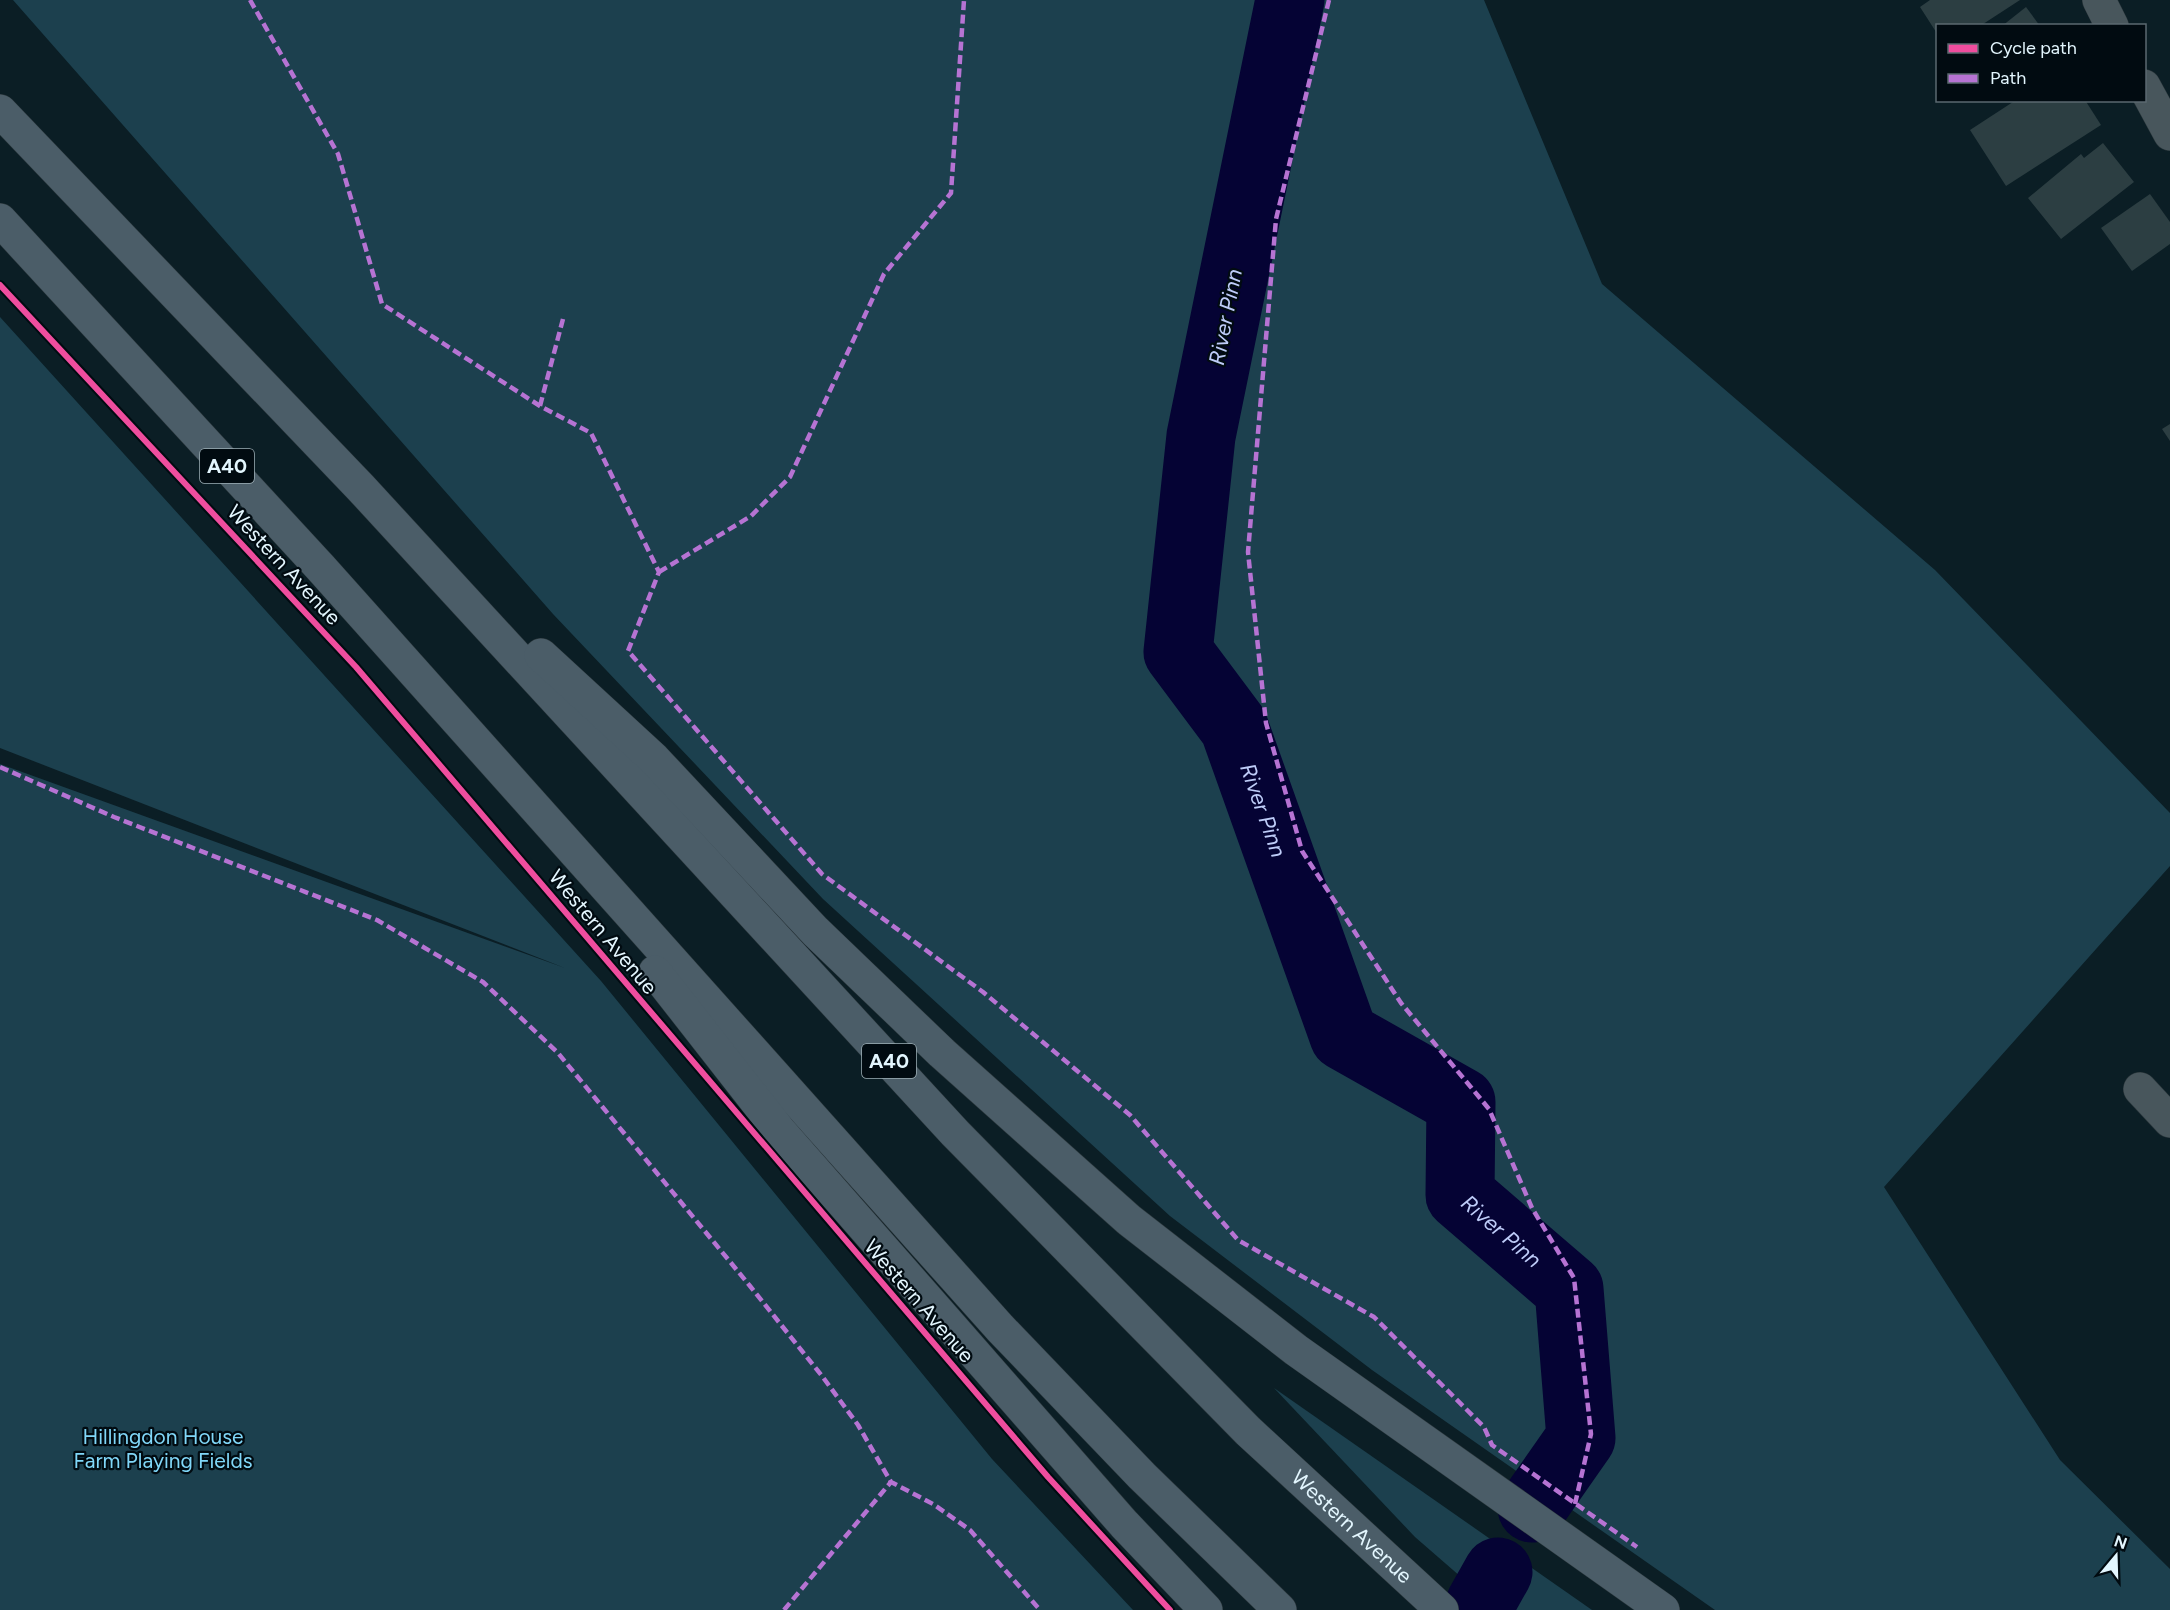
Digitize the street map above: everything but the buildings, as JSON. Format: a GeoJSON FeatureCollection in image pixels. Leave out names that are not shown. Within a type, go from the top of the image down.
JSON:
{"type":"FeatureCollection","features":[{"type":"Feature","properties":{"kind":"highway"},"geometry":{"type":"LineString","coordinates":[[0,96],[39,152]]}},
{"type":"Feature","properties":{"kind":"highway","name":"Western Avenue"},"geometry":{"type":"LineString","coordinates":[[0,111],[361,489],[955,1133],[1248,1431],[1442,1610]]}},
{"type":"Feature","properties":{"kind":"highway","name":"Western Avenue"},"geometry":{"type":"LineString","coordinates":[[0,220],[452,713],[1000,1328],[1142,1476],[1280,1610]]}},
{"type":"Feature","properties":{"kind":"highway"},"geometry":{"type":"LineString","coordinates":[[361,489],[654,759],[815,931],[942,1053],[1129,1220],[1296,1350],[1663,1610]]}},
{"type":"Feature","properties":{"kind":"highway"},"geometry":{"type":"LineString","coordinates":[[452,713],[778,1129],[1124,1524],[1206,1610]]}},
{"type":"Feature","properties":{"kind":"street"},"geometry":{"type":"LineString","coordinates":[[2098,0],[2111,24]]}},
{"type":"Feature","properties":{"kind":"street"},"geometry":{"type":"LineString","coordinates":[[2146,88],[2170,134]]}},
{"type":"Feature","properties":{"kind":"street"},"geometry":{"type":"LineString","coordinates":[[2140,1089],[2170,1121]]}},
{"type":"Feature","properties":{"kind":"green space"},"geometry":{"type":"Polygon","coordinates":[[[13,0],[1484,0],[1602,284],[1935,570],[2170,813],[2170,866],[1884,1187],[2060,1460],[2170,1569],[2170,1610],[1715,1610],[1372,1370],[1170,1216],[823,899],[553,614],[13,0]]]}},
{"type":"Feature","properties":{"kind":"green space","name":"Hillingdon House Farm Playing Fields"},"geometry":{"type":"Polygon","coordinates":[[[0,317],[601,981],[992,1459],[1133,1610],[0,1610],[0,764],[565,968],[0,748],[0,317]]]}},
{"type":"Feature","properties":{"kind":"green space"},"geometry":{"type":"Polygon","coordinates":[[[1274,1388],[1592,1610],[1499,1610],[1415,1537],[1274,1388]]]}},
{"type":"Feature","properties":{"kind":"waterway","name":"River Pinn"},"geometry":{"type":"LineString","coordinates":[[1290,0],[1201,436],[1178,652],[1234,727],[1344,1036],[1461,1102],[1460,1195],[1569,1289],[1581,1438],[1532,1508]]}},
{"type":"Feature","properties":{"kind":"waterway","name":"River Pinn"},"geometry":{"type":"LineString","coordinates":[[1480,1604],[1498,1572]]}},
{"type":"Feature","properties":{"kind":"marked path"},"geometry":{"type":"LineString","coordinates":[[250,0],[338,154],[382,304],[540,406],[591,433],[659,572],[628,651],[822,874],[983,992],[1130,1115],[1238,1240],[1374,1317],[1484,1427],[1492,1445],[1637,1547]]}},
{"type":"Feature","properties":{"kind":"marked path"},"geometry":{"type":"LineString","coordinates":[[659,572],[751,516],[790,477],[884,274],[951,193],[964,0]]}},
{"type":"Feature","properties":{"kind":"marked path"},"geometry":{"type":"LineString","coordinates":[[1329,0],[1276,219],[1248,552],[1266,723],[1302,851],[1401,1003],[1489,1109],[1532,1208],[1574,1278],[1591,1434],[1575,1504]]}},
{"type":"Feature","properties":{"kind":"marked path"},"geometry":{"type":"LineString","coordinates":[[540,406],[563,319]]}},
{"type":"Feature","properties":{"kind":"marked path"},"geometry":{"type":"LineString","coordinates":[[0,767],[114,817],[377,920],[483,982],[558,1053],[750,1286],[858,1425],[891,1482],[933,1504],[970,1530],[1040,1610]]}},
{"type":"Feature","properties":{"kind":"marked path"},"geometry":{"type":"LineString","coordinates":[[784,1610],[891,1482]]}},
{"type":"Feature","properties":{"kind":"cycle path"},"geometry":{"type":"LineString","coordinates":[[0,285],[356,667],[1048,1477],[1170,1610]]}}]}
